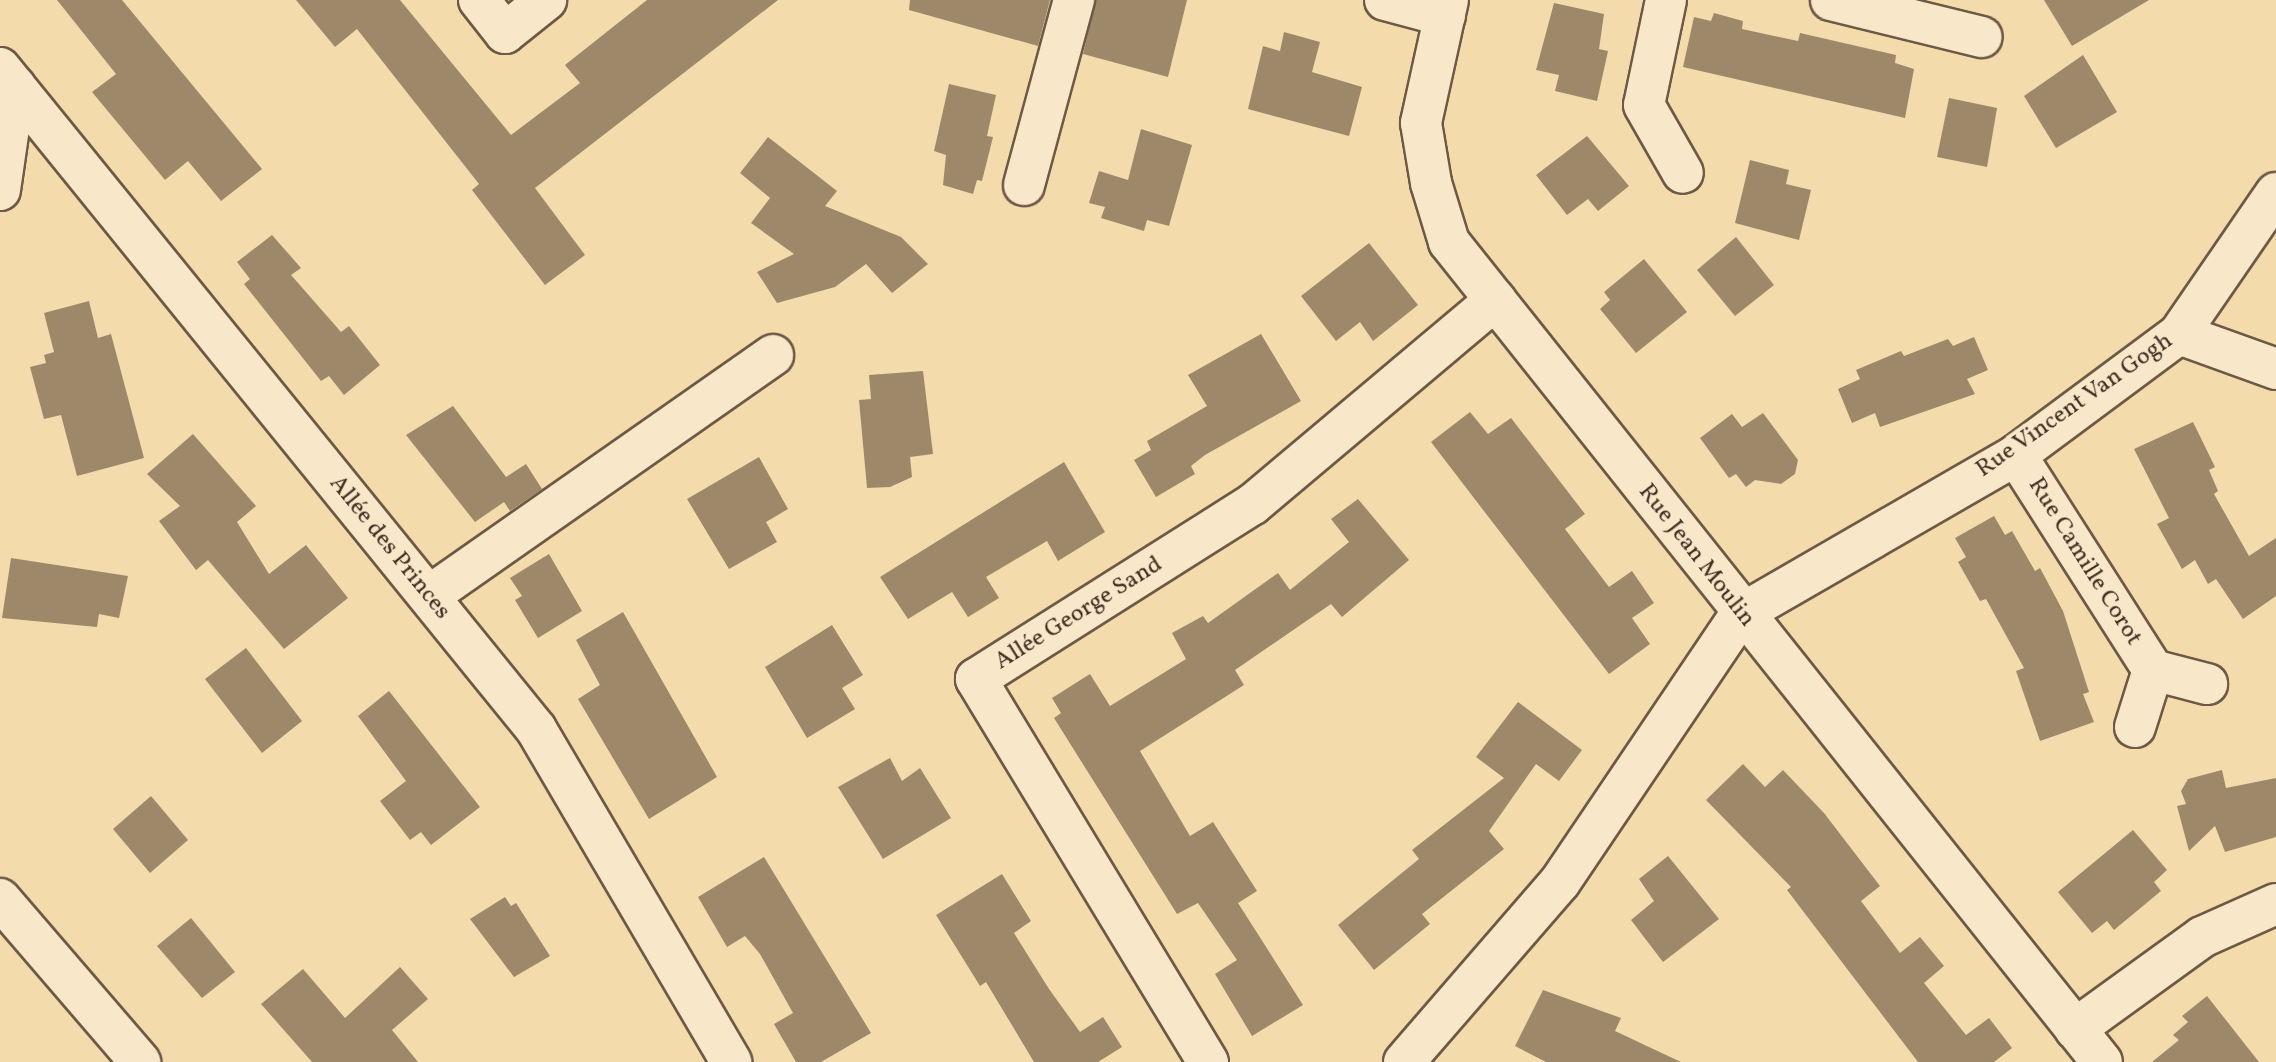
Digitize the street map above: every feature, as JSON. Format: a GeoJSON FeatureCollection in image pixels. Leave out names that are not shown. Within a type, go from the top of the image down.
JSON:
{"type":"FeatureCollection","features":[{"type":"Feature","properties":{"kind":"street"},"geometry":{"type":"LineString","coordinates":[[479,0],[505,33],[546,0]]}},
{"type":"Feature","properties":{"kind":"street"},"geometry":{"type":"LineString","coordinates":[[1024,185],[1074,0]]}},
{"type":"Feature","properties":{"kind":"street"},"geometry":{"type":"LineString","coordinates":[[1385,0],[1447,8]]}},
{"type":"Feature","properties":{"kind":"street"},"geometry":{"type":"LineString","coordinates":[[1666,0],[1644,105],[1683,173]]}},
{"type":"Feature","properties":{"kind":"street"},"geometry":{"type":"LineString","coordinates":[[1831,0],[1982,37]]}},
{"type":"Feature","properties":{"kind":"street","name":"Rue Jean Moulin"},"geometry":{"type":"LineString","coordinates":[[1447,8],[1421,123],[1431,183],[1449,242],[1741,614],[2102,1062]]}},
{"type":"Feature","properties":{"kind":"street"},"geometry":{"type":"LineString","coordinates":[[0,190],[8,77]]}},
{"type":"Feature","properties":{"kind":"street","name":"Allée des Princes"},"geometry":{"type":"LineString","coordinates":[[8,77],[536,729],[731,1062]]}},
{"type":"Feature","properties":{"kind":"street","name":"Rue Vincent Van Gogh"},"geometry":{"type":"LineString","coordinates":[[1741,614],[2016,455],[2179,334],[2276,193]]}},
{"type":"Feature","properties":{"kind":"street","name":"Allée George Sand"},"geometry":{"type":"LineString","coordinates":[[1208,1062],[976,679],[1253,504],[1495,300]]}},
{"type":"Feature","properties":{"kind":"street"},"geometry":{"type":"LineString","coordinates":[[2179,334],[2276,369]]}},
{"type":"Feature","properties":{"kind":"street"},"geometry":{"type":"LineString","coordinates":[[429,596],[773,355]]}},
{"type":"Feature","properties":{"kind":"street","name":"Rue Camille Corot"},"geometry":{"type":"LineString","coordinates":[[2016,455],[2153,670],[2207,684]]}},
{"type":"Feature","properties":{"kind":"street"},"geometry":{"type":"LineString","coordinates":[[1404,1062],[1560,882],[1741,614]]}},
{"type":"Feature","properties":{"kind":"street","name":"Rue Camille Corot"},"geometry":{"type":"LineString","coordinates":[[2135,727],[2153,670]]}},
{"type":"Feature","properties":{"kind":"street"},"geometry":{"type":"LineString","coordinates":[[0,899],[140,1062]]}},
{"type":"Feature","properties":{"kind":"street"},"geometry":{"type":"LineString","coordinates":[[2075,1029],[2202,937],[2276,904]]}},
{"type":"Feature","properties":{"kind":"building"},"geometry":{"type":"Polygon","coordinates":[[[57,0],[122,0],[262,169],[221,201],[188,161],[165,180],[92,92],[116,74],[57,0]]]}},
{"type":"Feature","properties":{"kind":"building"},"geometry":{"type":"Polygon","coordinates":[[[296,0],[400,0],[511,135],[580,83],[565,65],[647,0],[778,0],[535,188],[585,255],[545,285],[472,190],[479,184],[357,29],[335,47],[296,0]]]}},
{"type":"Feature","properties":{"kind":"building"},"geometry":{"type":"Polygon","coordinates":[[[910,0],[1050,0],[1038,46],[909,10],[910,0]]]}},
{"type":"Feature","properties":{"kind":"building"},"geometry":{"type":"Polygon","coordinates":[[[1096,0],[1187,0],[1168,77],[1083,54],[1096,0]]]}},
{"type":"Feature","properties":{"kind":"building"},"geometry":{"type":"Polygon","coordinates":[[[2044,0],[2149,0],[2072,46],[2044,0]]]}},
{"type":"Feature","properties":{"kind":"building"},"geometry":{"type":"Polygon","coordinates":[[[1554,3],[1604,14],[1599,49],[1608,51],[1597,101],[1555,91],[1559,75],[1536,70],[1554,3]]]}},
{"type":"Feature","properties":{"kind":"building"},"geometry":{"type":"Polygon","coordinates":[[[1714,13],[1743,21],[1742,29],[1798,41],[1800,33],[1896,55],[1895,63],[1914,69],[1905,118],[1683,67],[1694,17],[1711,21],[1714,13]]]}},
{"type":"Feature","properties":{"kind":"building"},"geometry":{"type":"Polygon","coordinates":[[[1284,32],[1320,42],[1312,72],[1362,87],[1349,136],[1248,109],[1263,46],[1280,51],[1284,32]]]}},
{"type":"Feature","properties":{"kind":"building"},"geometry":{"type":"Polygon","coordinates":[[[2083,55],[2117,112],[2056,148],[2024,96],[2083,55]]]}},
{"type":"Feature","properties":{"kind":"building"},"geometry":{"type":"Polygon","coordinates":[[[949,84],[996,95],[987,136],[993,137],[982,181],[977,180],[973,194],[943,185],[946,155],[934,151],[949,84]]]}},
{"type":"Feature","properties":{"kind":"building"},"geometry":{"type":"Polygon","coordinates":[[[1949,98],[1997,108],[1987,167],[1937,157],[1949,98]]]}},
{"type":"Feature","properties":{"kind":"building"},"geometry":{"type":"Polygon","coordinates":[[[1141,129],[1192,145],[1169,226],[1147,220],[1144,231],[1101,218],[1105,207],[1089,203],[1099,171],[1128,180],[1141,129]]]}},
{"type":"Feature","properties":{"kind":"building"},"geometry":{"type":"Polygon","coordinates":[[[1587,136],[1629,186],[1598,211],[1588,199],[1567,215],[1536,175],[1587,136]]]}},
{"type":"Feature","properties":{"kind":"building"},"geometry":{"type":"Polygon","coordinates":[[[768,137],[837,191],[825,206],[901,237],[928,264],[892,293],[866,264],[835,287],[777,303],[757,272],[794,254],[751,223],[770,198],[740,173],[768,137]]]}},
{"type":"Feature","properties":{"kind":"building"},"geometry":{"type":"Polygon","coordinates":[[[1750,160],[1789,170],[1786,184],[1811,190],[1799,240],[1735,223],[1750,160]]]}},
{"type":"Feature","properties":{"kind":"building"},"geometry":{"type":"Polygon","coordinates":[[[272,235],[301,268],[291,275],[341,332],[349,326],[380,365],[344,395],[329,376],[321,381],[244,284],[250,279],[237,262],[272,235]]]}},
{"type":"Feature","properties":{"kind":"building"},"geometry":{"type":"Polygon","coordinates":[[[1736,237],[1774,285],[1735,316],[1697,270],[1736,237]]]}},
{"type":"Feature","properties":{"kind":"building"},"geometry":{"type":"Polygon","coordinates":[[[1369,243],[1418,305],[1373,341],[1360,322],[1336,341],[1301,296],[1369,243]]]}},
{"type":"Feature","properties":{"kind":"building"},"geometry":{"type":"Polygon","coordinates":[[[1644,259],[1687,312],[1636,353],[1600,309],[1610,300],[1604,292],[1644,259]]]}},
{"type":"Feature","properties":{"kind":"building"},"geometry":{"type":"Polygon","coordinates":[[[89,301],[98,338],[111,334],[144,458],[77,476],[61,415],[44,419],[30,367],[46,363],[44,355],[54,352],[44,313],[89,301]]]}},
{"type":"Feature","properties":{"kind":"building"},"geometry":{"type":"Polygon","coordinates":[[[1261,334],[1301,401],[1205,455],[1191,466],[1195,474],[1156,497],[1134,460],[1151,450],[1147,441],[1207,406],[1188,375],[1261,334]]]}},
{"type":"Feature","properties":{"kind":"building"},"geometry":{"type":"Polygon","coordinates":[[[1974,337],[1988,370],[1967,379],[1975,394],[1880,427],[1875,413],[1852,423],[1838,389],[1860,379],[1856,370],[1901,351],[1904,356],[1948,339],[1953,346],[1974,337]]]}},
{"type":"Feature","properties":{"kind":"building"},"geometry":{"type":"Polygon","coordinates":[[[923,371],[933,454],[910,457],[912,477],[890,487],[867,488],[859,400],[871,399],[869,375],[923,371]]]}},
{"type":"Feature","properties":{"kind":"building"},"geometry":{"type":"Polygon","coordinates":[[[453,406],[506,477],[526,464],[542,489],[510,511],[504,502],[475,522],[406,435],[453,406]]]}},
{"type":"Feature","properties":{"kind":"building"},"geometry":{"type":"Polygon","coordinates":[[[1470,412],[1488,434],[1511,418],[1585,514],[1565,529],[1609,587],[1632,571],[1654,603],[1632,618],[1650,644],[1609,674],[1431,442],[1470,412]]]}},
{"type":"Feature","properties":{"kind":"building"},"geometry":{"type":"Polygon","coordinates":[[[1763,413],[1798,460],[1795,474],[1781,484],[1755,480],[1746,487],[1736,474],[1729,478],[1700,438],[1732,414],[1742,427],[1763,413]]]}},
{"type":"Feature","properties":{"kind":"building"},"geometry":{"type":"Polygon","coordinates":[[[2193,422],[2215,467],[2209,470],[2218,491],[2214,494],[2249,556],[2276,538],[2276,596],[2243,619],[2216,579],[2208,584],[2195,560],[2182,569],[2157,524],[2169,518],[2134,449],[2193,422]]]}},
{"type":"Feature","properties":{"kind":"building"},"geometry":{"type":"Polygon","coordinates":[[[193,434],[256,506],[237,522],[269,574],[306,545],[348,598],[284,649],[208,560],[196,570],[159,521],[180,506],[147,474],[193,434]]]}},
{"type":"Feature","properties":{"kind":"building"},"geometry":{"type":"Polygon","coordinates":[[[759,457],[788,509],[766,522],[777,542],[729,569],[687,499],[759,457]]]}},
{"type":"Feature","properties":{"kind":"building"},"geometry":{"type":"Polygon","coordinates":[[[1064,462],[1105,532],[1058,561],[1047,541],[986,577],[999,598],[968,617],[952,592],[908,619],[880,577],[1064,462]]]}},
{"type":"Feature","properties":{"kind":"building"},"geometry":{"type":"Polygon","coordinates":[[[1358,499],[1409,560],[1342,617],[1331,604],[1235,670],[1244,685],[1140,751],[1190,836],[1213,822],[1257,891],[1238,903],[1303,1005],[1252,1036],[1215,974],[1237,960],[1198,903],[1177,914],[1054,718],[1061,713],[1052,698],[1090,674],[1110,706],[1186,659],[1172,633],[1203,616],[1208,623],[1278,573],[1290,590],[1349,542],[1331,519],[1358,499]]]}},
{"type":"Feature","properties":{"kind":"building"},"geometry":{"type":"Polygon","coordinates":[[[1994,516],[2005,535],[2012,531],[2035,571],[2040,568],[2063,611],[2089,692],[2083,694],[2094,722],[2040,741],[2016,671],[2024,668],[1986,599],[1980,601],[1958,562],[1966,557],[1955,538],[1994,516]]]}},
{"type":"Feature","properties":{"kind":"building"},"geometry":{"type":"Polygon","coordinates":[[[549,554],[582,611],[538,638],[515,600],[522,596],[510,578],[549,554]]]}},
{"type":"Feature","properties":{"kind":"building"},"geometry":{"type":"Polygon","coordinates":[[[11,558],[128,576],[119,618],[99,614],[97,627],[2,618],[11,558]]]}},
{"type":"Feature","properties":{"kind":"building"},"geometry":{"type":"Polygon","coordinates":[[[623,612],[717,777],[649,819],[578,699],[600,685],[576,640],[623,612]]]}},
{"type":"Feature","properties":{"kind":"building"},"geometry":{"type":"Polygon","coordinates":[[[832,625],[863,675],[842,688],[855,709],[807,738],[765,667],[832,625]]]}},
{"type":"Feature","properties":{"kind":"building"},"geometry":{"type":"Polygon","coordinates":[[[246,648],[302,721],[262,753],[205,679],[246,648]]]}},
{"type":"Feature","properties":{"kind":"building"},"geometry":{"type":"Polygon","coordinates":[[[389,691],[480,807],[431,845],[421,832],[410,840],[380,801],[406,781],[358,716],[389,691]]]}},
{"type":"Feature","properties":{"kind":"building"},"geometry":{"type":"Polygon","coordinates":[[[1518,702],[1582,750],[1559,781],[1536,764],[1489,831],[1504,849],[1422,914],[1430,924],[1374,970],[1338,925],[1419,859],[1412,850],[1504,778],[1476,757],[1518,702]]]}},
{"type":"Feature","properties":{"kind":"building"},"geometry":{"type":"Polygon","coordinates":[[[890,758],[902,781],[920,768],[951,818],[883,859],[838,787],[890,758]]]}},
{"type":"Feature","properties":{"kind":"building"},"geometry":{"type":"Polygon","coordinates":[[[1743,764],[1765,787],[1783,770],[1824,813],[1880,886],[1861,901],[1900,953],[1920,937],[1944,966],[1924,983],[1966,1035],[1989,1018],[2012,1048],[1994,1062],[1918,1062],[1787,890],[1791,887],[1706,800],[1743,764]]]}},
{"type":"Feature","properties":{"kind":"building"},"geometry":{"type":"Polygon","coordinates":[[[2222,770],[2226,788],[2276,778],[2276,837],[2225,852],[2215,826],[2189,851],[2177,806],[2186,804],[2181,791],[2188,779],[2222,770]]]}},
{"type":"Feature","properties":{"kind":"building"},"geometry":{"type":"Polygon","coordinates":[[[151,796],[188,840],[150,873],[113,829],[151,796]]]}},
{"type":"Feature","properties":{"kind":"building"},"geometry":{"type":"Polygon","coordinates":[[[2133,830],[2167,870],[2154,882],[2161,891],[2114,930],[2107,921],[2092,933],[2058,892],[2133,830]]]}},
{"type":"Feature","properties":{"kind":"building"},"geometry":{"type":"Polygon","coordinates":[[[1668,856],[1719,919],[1663,962],[1631,920],[1654,901],[1639,879],[1668,856]]]}},
{"type":"Feature","properties":{"kind":"building"},"geometry":{"type":"Polygon","coordinates":[[[764,857],[871,1033],[821,1062],[796,1062],[774,1024],[793,1013],[760,954],[745,936],[727,947],[698,897],[764,857]]]}},
{"type":"Feature","properties":{"kind":"building"},"geometry":{"type":"Polygon","coordinates":[[[1002,874],[1031,921],[1014,933],[1049,989],[1080,1032],[1103,1017],[1122,1047],[1098,1062],[1034,1062],[986,982],[980,986],[936,915],[1002,874]]]}},
{"type":"Feature","properties":{"kind":"building"},"geometry":{"type":"Polygon","coordinates":[[[505,897],[511,906],[516,903],[550,956],[514,977],[470,919],[505,897]]]}},
{"type":"Feature","properties":{"kind":"building"},"geometry":{"type":"Polygon","coordinates":[[[191,918],[235,972],[202,998],[157,946],[191,918]]]}},
{"type":"Feature","properties":{"kind":"building"},"geometry":{"type":"Polygon","coordinates":[[[400,967],[428,999],[392,1030],[418,1062],[312,1062],[261,1004],[303,969],[345,1018],[400,967]]]}},
{"type":"Feature","properties":{"kind":"building"},"geometry":{"type":"Polygon","coordinates":[[[1543,990],[1621,1018],[1615,1031],[1681,1062],[1546,1062],[1515,1046],[1543,990]]]}},
{"type":"Feature","properties":{"kind":"building"},"geometry":{"type":"Polygon","coordinates":[[[2207,996],[2259,1062],[2152,1062],[2179,1040],[2173,1035],[2188,1022],[2182,1016],[2207,996]]]}}]}
